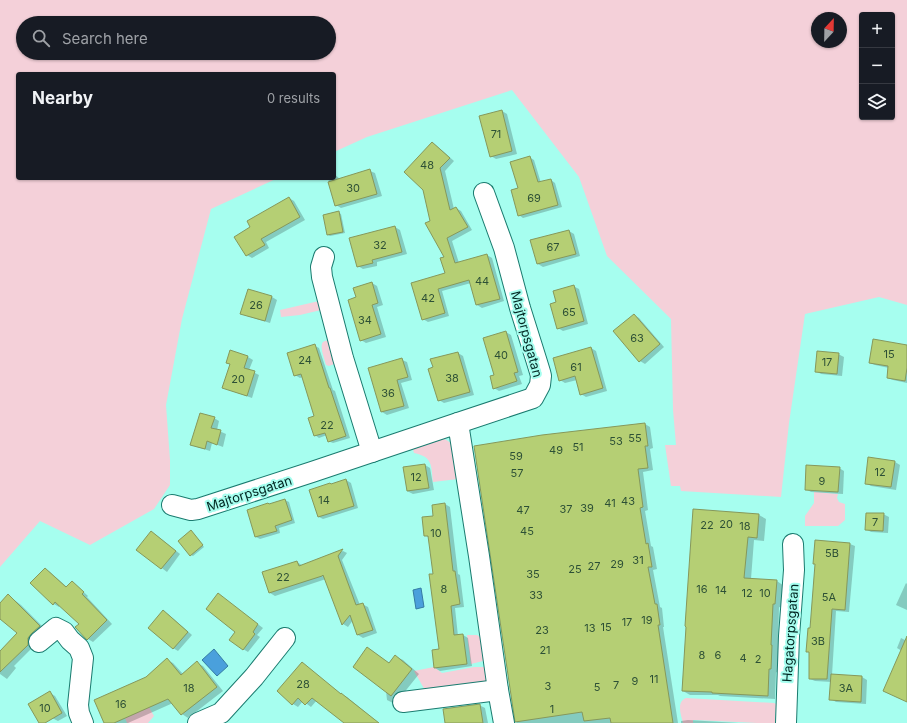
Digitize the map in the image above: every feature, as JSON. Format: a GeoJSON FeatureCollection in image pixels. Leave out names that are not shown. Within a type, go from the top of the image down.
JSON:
{"type":"FeatureCollection","features":[{"type":"Feature","properties":{"kind":"street","name":"Majtorpsgatan"},"geometry":{"type":"LineString","coordinates":[[172,505],[191,510],[198,509],[532,398],[540,385],[541,376],[520,308],[504,248],[484,193]]}},
{"type":"Feature","properties":{"kind":"street"},"geometry":{"type":"LineString","coordinates":[[324,257],[321,267],[322,277],[343,358],[372,452]]}},
{"type":"Feature","properties":{"kind":"street"},"geometry":{"type":"LineString","coordinates":[[458,423],[504,723]]}},
{"type":"Feature","properties":{"kind":"street","name":"Hagatorpsgatan"},"geometry":{"type":"LineString","coordinates":[[786,723],[789,636],[794,570],[793,544]]}},
{"type":"Feature","properties":{"kind":"street"},"geometry":{"type":"LineString","coordinates":[[39,642],[56,628],[64,632],[79,648],[83,658],[78,705],[83,723]]}},
{"type":"Feature","properties":{"kind":"street"},"geometry":{"type":"LineString","coordinates":[[198,723],[221,713],[254,677],[285,638]]}},
{"type":"Feature","properties":{"kind":"street"},"geometry":{"type":"LineString","coordinates":[[403,702],[498,690]]}},
{"type":"Feature","properties":{"kind":"shaded area"},"geometry":{"type":"Polygon","coordinates":[[[0,0],[907,0],[907,305],[879,297],[805,314],[789,423],[781,497],[681,491],[680,486],[671,486],[665,445],[676,445],[673,410],[671,319],[607,256],[579,177],[512,90],[367,137],[336,151],[336,72],[16,72],[16,180],[274,180],[211,209],[182,319],[166,405],[170,460],[170,485],[154,509],[90,545],[40,521],[0,567],[0,0]]]}},
{"type":"Feature","properties":{"kind":"shaded area"},"geometry":{"type":"Polygon","coordinates":[[[319,301],[321,310],[300,315],[281,317],[280,310],[319,301]]]}},
{"type":"Feature","properties":{"kind":"shaded area"},"geometry":{"type":"Polygon","coordinates":[[[330,340],[337,363],[329,366],[326,365],[322,344],[323,342],[330,340]]]}},
{"type":"Feature","properties":{"kind":"shaded area"},"geometry":{"type":"Polygon","coordinates":[[[441,437],[453,445],[458,479],[433,482],[431,466],[428,459],[414,453],[412,446],[441,437]]]}},
{"type":"Feature","properties":{"kind":"shaded area"},"geometry":{"type":"Polygon","coordinates":[[[814,492],[838,494],[837,498],[839,502],[845,504],[845,520],[838,526],[805,526],[805,516],[814,503],[814,492]]]}},
{"type":"Feature","properties":{"kind":"shaded area"},"geometry":{"type":"Polygon","coordinates":[[[467,635],[477,635],[480,637],[484,658],[483,661],[471,664],[467,635]]]}},
{"type":"Feature","properties":{"kind":"shaded area"},"geometry":{"type":"Polygon","coordinates":[[[434,667],[442,673],[474,667],[484,667],[487,683],[426,692],[414,671],[434,667]]]}},
{"type":"Feature","properties":{"kind":"shaded area"},"geometry":{"type":"Polygon","coordinates":[[[686,698],[774,703],[776,704],[775,723],[693,720],[693,723],[683,723],[680,713],[680,706],[681,702],[686,698]]]}},
{"type":"Feature","properties":{"kind":"shaded area"},"geometry":{"type":"Polygon","coordinates":[[[149,707],[154,716],[148,723],[127,723],[125,718],[149,707]]]}},
{"type":"Feature","properties":{"kind":"water"},"geometry":{"type":"Polygon","coordinates":[[[421,588],[424,607],[416,609],[413,590],[421,588]]]}},
{"type":"Feature","properties":{"kind":"water"},"geometry":{"type":"Polygon","coordinates":[[[214,649],[228,666],[217,676],[202,660],[214,649]]]}},
{"type":"Feature","properties":{"kind":"building"},"geometry":{"type":"Polygon","coordinates":[[[502,110],[512,151],[490,157],[479,116],[502,110]]]}},
{"type":"Feature","properties":{"kind":"building"},"geometry":{"type":"Polygon","coordinates":[[[432,142],[450,158],[440,168],[450,210],[456,207],[468,227],[447,238],[455,263],[487,254],[500,299],[476,305],[469,280],[438,289],[445,313],[422,320],[411,283],[445,273],[440,258],[444,257],[425,223],[430,221],[423,190],[404,172],[432,142]]]}},
{"type":"Feature","properties":{"kind":"building"},"geometry":{"type":"Polygon","coordinates":[[[530,156],[538,182],[551,179],[558,205],[518,216],[511,190],[518,188],[510,162],[530,156]]]}},
{"type":"Feature","properties":{"kind":"building"},"geometry":{"type":"Polygon","coordinates":[[[370,169],[377,194],[335,206],[328,182],[370,169]]]}},
{"type":"Feature","properties":{"kind":"building"},"geometry":{"type":"Polygon","coordinates":[[[289,197],[300,217],[261,239],[265,245],[246,256],[234,237],[250,227],[247,221],[289,197]]]}},
{"type":"Feature","properties":{"kind":"building"},"geometry":{"type":"Polygon","coordinates":[[[339,211],[343,232],[327,235],[323,215],[339,211]]]}},
{"type":"Feature","properties":{"kind":"building"},"geometry":{"type":"Polygon","coordinates":[[[395,226],[402,252],[372,260],[373,263],[357,267],[349,238],[395,226]]]}},
{"type":"Feature","properties":{"kind":"building"},"geometry":{"type":"Polygon","coordinates":[[[569,230],[576,254],[537,264],[530,240],[569,230]]]}},
{"type":"Feature","properties":{"kind":"building"},"geometry":{"type":"Polygon","coordinates":[[[372,282],[378,303],[372,305],[381,334],[360,341],[348,300],[356,297],[353,288],[372,282]]]}},
{"type":"Feature","properties":{"kind":"building"},"geometry":{"type":"Polygon","coordinates":[[[574,285],[584,321],[557,329],[550,304],[556,302],[553,291],[574,285]]]}},
{"type":"Feature","properties":{"kind":"building"},"geometry":{"type":"Polygon","coordinates":[[[248,289],[272,296],[265,321],[240,314],[248,289]]]}},
{"type":"Feature","properties":{"kind":"building"},"geometry":{"type":"Polygon","coordinates":[[[634,314],[660,344],[639,362],[613,331],[634,314]]]}},
{"type":"Feature","properties":{"kind":"building"},"geometry":{"type":"Polygon","coordinates":[[[506,331],[518,372],[514,373],[517,381],[493,389],[490,376],[494,375],[483,338],[506,331]]]}},
{"type":"Feature","properties":{"kind":"building"},"geometry":{"type":"Polygon","coordinates":[[[873,339],[907,345],[907,368],[905,381],[887,378],[888,366],[869,363],[873,339]]]}},
{"type":"Feature","properties":{"kind":"building"},"geometry":{"type":"Polygon","coordinates":[[[315,344],[346,436],[328,442],[325,433],[314,436],[308,418],[314,416],[301,374],[294,376],[287,353],[315,344]]]}},
{"type":"Feature","properties":{"kind":"building"},"geometry":{"type":"Polygon","coordinates":[[[591,347],[603,388],[580,395],[575,376],[559,381],[553,358],[591,347]]]}},
{"type":"Feature","properties":{"kind":"building"},"geometry":{"type":"Polygon","coordinates":[[[230,350],[248,356],[244,368],[255,371],[247,396],[222,388],[230,364],[226,363],[230,350]]]}},
{"type":"Feature","properties":{"kind":"building"},"geometry":{"type":"Polygon","coordinates":[[[817,351],[839,353],[837,374],[815,372],[817,351]]]}},
{"type":"Feature","properties":{"kind":"building"},"geometry":{"type":"Polygon","coordinates":[[[458,352],[470,392],[438,401],[428,369],[433,367],[430,359],[458,352]]]}},
{"type":"Feature","properties":{"kind":"building"},"geometry":{"type":"Polygon","coordinates":[[[402,358],[408,377],[397,380],[404,406],[381,412],[368,368],[402,358]]]}},
{"type":"Feature","properties":{"kind":"building"},"geometry":{"type":"Polygon","coordinates":[[[200,413],[215,417],[211,428],[221,430],[217,445],[207,441],[205,449],[190,445],[200,413]]]}},
{"type":"Feature","properties":{"kind":"building"},"geometry":{"type":"Polygon","coordinates":[[[645,423],[648,446],[645,446],[648,468],[638,469],[643,507],[640,508],[646,544],[648,543],[652,567],[648,567],[655,604],[657,604],[660,625],[658,625],[673,723],[611,723],[610,718],[584,721],[582,712],[515,722],[474,446],[542,435],[645,423]]]}},
{"type":"Feature","properties":{"kind":"building"},"geometry":{"type":"Polygon","coordinates":[[[868,457],[895,461],[891,487],[865,484],[868,457]]]}},
{"type":"Feature","properties":{"kind":"building"},"geometry":{"type":"Polygon","coordinates":[[[425,464],[429,488],[407,491],[403,467],[425,464]]]}},
{"type":"Feature","properties":{"kind":"building"},"geometry":{"type":"Polygon","coordinates":[[[806,465],[840,467],[838,492],[805,490],[806,465]]]}},
{"type":"Feature","properties":{"kind":"building"},"geometry":{"type":"Polygon","coordinates":[[[346,479],[354,506],[318,517],[309,490],[346,479]]]}},
{"type":"Feature","properties":{"kind":"building"},"geometry":{"type":"Polygon","coordinates":[[[285,499],[292,520],[275,526],[277,531],[255,537],[247,510],[285,499]]]}},
{"type":"Feature","properties":{"kind":"building"},"geometry":{"type":"Polygon","coordinates":[[[445,503],[453,571],[455,571],[460,604],[451,606],[454,635],[463,634],[467,664],[434,668],[432,650],[439,649],[429,574],[433,574],[428,536],[424,536],[422,517],[433,516],[432,505],[445,503]]]}},
{"type":"Feature","properties":{"kind":"building"},"geometry":{"type":"Polygon","coordinates":[[[693,509],[759,514],[757,538],[748,537],[744,578],[777,580],[775,604],[773,604],[771,669],[769,669],[768,696],[682,691],[693,509]]]}},
{"type":"Feature","properties":{"kind":"building"},"geometry":{"type":"Polygon","coordinates":[[[866,513],[884,513],[883,531],[865,530],[866,513]]]}},
{"type":"Feature","properties":{"kind":"building"},"geometry":{"type":"Polygon","coordinates":[[[191,530],[203,545],[190,556],[178,541],[191,530]]]}},
{"type":"Feature","properties":{"kind":"building"},"geometry":{"type":"Polygon","coordinates":[[[151,531],[176,551],[161,569],[136,550],[151,531]]]}},
{"type":"Feature","properties":{"kind":"building"},"geometry":{"type":"Polygon","coordinates":[[[815,540],[850,543],[845,610],[832,609],[827,679],[809,679],[809,652],[806,652],[808,628],[810,628],[815,564],[813,564],[815,540]]]}},
{"type":"Feature","properties":{"kind":"building"},"geometry":{"type":"Polygon","coordinates":[[[343,549],[338,556],[356,605],[363,603],[373,630],[357,635],[350,615],[342,625],[323,575],[269,593],[262,572],[297,561],[299,566],[343,549]]]}},
{"type":"Feature","properties":{"kind":"building"},"geometry":{"type":"Polygon","coordinates":[[[45,568],[66,587],[72,581],[84,592],[82,594],[107,620],[87,640],[75,627],[79,624],[55,602],[53,605],[30,583],[45,568]]]}},
{"type":"Feature","properties":{"kind":"building"},"geometry":{"type":"Polygon","coordinates":[[[218,593],[258,624],[253,632],[255,634],[243,650],[229,640],[235,632],[206,609],[218,593]]]}},
{"type":"Feature","properties":{"kind":"building"},"geometry":{"type":"Polygon","coordinates":[[[8,594],[40,626],[28,638],[28,645],[0,672],[0,651],[17,633],[0,619],[0,603],[8,594]]]}},
{"type":"Feature","properties":{"kind":"building"},"geometry":{"type":"Polygon","coordinates":[[[163,610],[188,632],[173,649],[148,628],[163,610]]]}},
{"type":"Feature","properties":{"kind":"building"},"geometry":{"type":"Polygon","coordinates":[[[907,636],[907,702],[883,691],[907,636]]]}},
{"type":"Feature","properties":{"kind":"building"},"geometry":{"type":"Polygon","coordinates":[[[367,647],[389,663],[395,655],[412,669],[391,696],[353,667],[367,647]]]}},
{"type":"Feature","properties":{"kind":"building"},"geometry":{"type":"Polygon","coordinates":[[[167,658],[181,675],[197,661],[217,687],[181,715],[168,699],[114,723],[104,723],[94,700],[146,677],[167,658]]]}},
{"type":"Feature","properties":{"kind":"building"},"geometry":{"type":"Polygon","coordinates":[[[302,662],[379,723],[344,723],[312,698],[305,705],[298,698],[292,705],[277,691],[302,662]]]}},
{"type":"Feature","properties":{"kind":"building"},"geometry":{"type":"Polygon","coordinates":[[[831,674],[862,676],[861,702],[829,700],[831,674]]]}},
{"type":"Feature","properties":{"kind":"building"},"geometry":{"type":"Polygon","coordinates":[[[50,691],[62,713],[45,723],[39,723],[28,704],[50,691]]]}},
{"type":"Feature","properties":{"kind":"building"},"geometry":{"type":"Polygon","coordinates":[[[480,704],[483,723],[445,723],[443,709],[480,704]]]}}]}
